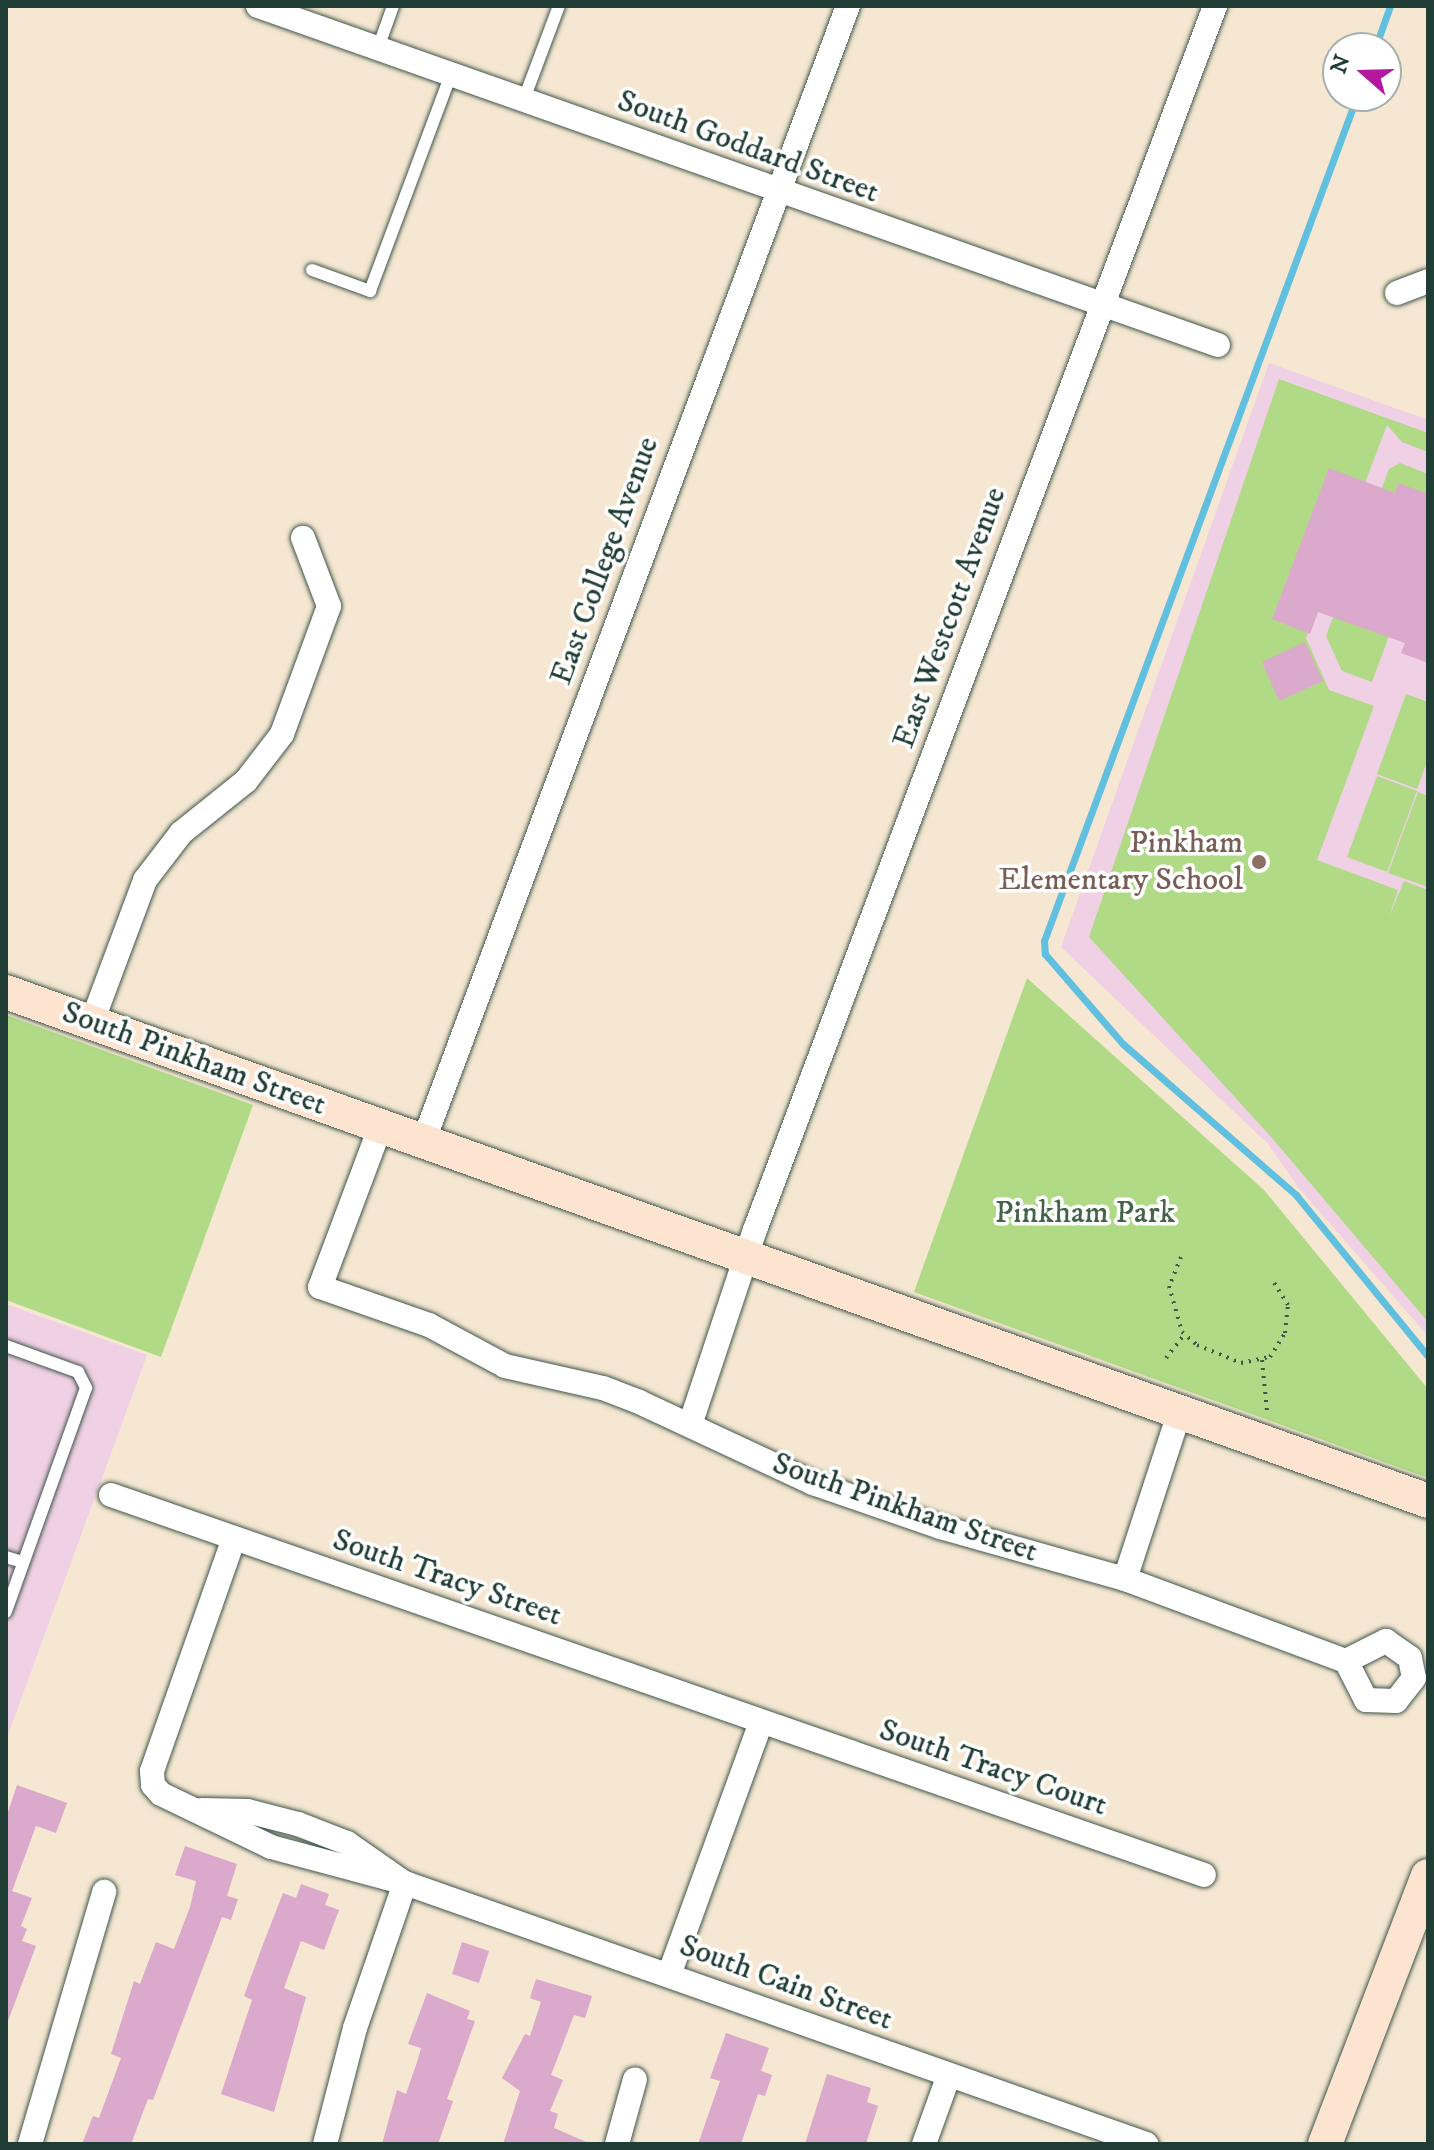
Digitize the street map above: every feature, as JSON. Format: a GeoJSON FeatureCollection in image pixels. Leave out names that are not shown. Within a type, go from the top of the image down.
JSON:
{"type":"FeatureCollection","features":[{"type":"Feature","properties":{"kind":"street","name":"South Goddard Street"},"geometry":{"type":"LineString","coordinates":[[258,6],[1218,345]]}},
{"type":"Feature","properties":{"kind":"street","name":"East College Avenue"},"geometry":{"type":"LineString","coordinates":[[424,1140],[848,6]]}},
{"type":"Feature","properties":{"kind":"street","name":"East Westcott Avenue"},"geometry":{"type":"LineString","coordinates":[[749,1255],[1101,304],[1215,6]]}},
{"type":"Feature","properties":{"kind":"street"},"geometry":{"type":"LineString","coordinates":[[1397,293],[1428,281]]}},
{"type":"Feature","properties":{"kind":"street"},"geometry":{"type":"LineString","coordinates":[[92,1022],[153,867],[181,833],[246,781],[282,734],[329,606],[303,538]]}},
{"type":"Feature","properties":{"kind":"street","name":"South Pinkham Street"},"geometry":{"type":"LineString","coordinates":[[6,992],[749,1255],[1428,1501]]}},
{"type":"Feature","properties":{"kind":"street","name":"South Pinkham Street"},"geometry":{"type":"LineString","coordinates":[[381,1125],[320,1287],[429,1325],[505,1366],[603,1388],[813,1483],[940,1527],[1125,1579],[1346,1661]]}},
{"type":"Feature","properties":{"kind":"street"},"geometry":{"type":"LineString","coordinates":[[690,1425],[749,1255]]}},
{"type":"Feature","properties":{"kind":"street"},"geometry":{"type":"LineString","coordinates":[[1125,1579],[1180,1411]]}},
{"type":"Feature","properties":{"kind":"street","name":"South Tracy Street"},"geometry":{"type":"LineString","coordinates":[[111,1495],[761,1722]]}},
{"type":"Feature","properties":{"kind":"street","name":"South Cain Street"},"geometry":{"type":"LineString","coordinates":[[234,1538],[157,1756],[153,1785],[161,1794],[199,1810],[247,1811],[298,1824],[347,1843],[405,1883],[1146,2144]]}},
{"type":"Feature","properties":{"kind":"street"},"geometry":{"type":"LineString","coordinates":[[669,1975],[761,1722]]}},
{"type":"Feature","properties":{"kind":"street","name":"South Tracy Court"},"geometry":{"type":"LineString","coordinates":[[761,1722],[1204,1875]]}},
{"type":"Feature","properties":{"kind":"street"},"geometry":{"type":"LineString","coordinates":[[1325,2144],[1428,1876]]}},
{"type":"Feature","properties":{"kind":"street"},"geometry":{"type":"LineString","coordinates":[[325,2144],[355,2028],[405,1883]]}},
{"type":"Feature","properties":{"kind":"street"},"geometry":{"type":"LineString","coordinates":[[30,2144],[104,1892]]}},
{"type":"Feature","properties":{"kind":"street"},"geometry":{"type":"LineString","coordinates":[[924,2144],[949,2075]]}},
{"type":"Feature","properties":{"kind":"street"},"geometry":{"type":"LineString","coordinates":[[617,2144],[635,2079]]}},
{"type":"Feature","properties":{"kind":"lane"},"geometry":{"type":"LineString","coordinates":[[378,48],[393,6]]}},
{"type":"Feature","properties":{"kind":"lane"},"geometry":{"type":"LineString","coordinates":[[524,99],[559,6]]}},
{"type":"Feature","properties":{"kind":"lane"},"geometry":{"type":"LineString","coordinates":[[312,270],[370,291],[451,74]]}},
{"type":"Feature","properties":{"kind":"lane"},"geometry":{"type":"LineString","coordinates":[[6,1346],[78,1372],[86,1388],[6,1612]]}},
{"type":"Feature","properties":{"kind":"lane"},"geometry":{"type":"LineString","coordinates":[[6,1557],[22,1562]]}},
{"type":"Feature","properties":{"kind":"path"},"geometry":{"type":"LineString","coordinates":[[1181,1257],[1169,1286],[1185,1334],[1219,1356],[1241,1363],[1262,1360],[1278,1348],[1289,1318],[1288,1305],[1274,1283]]}},
{"type":"Feature","properties":{"kind":"path"},"geometry":{"type":"LineString","coordinates":[[1166,1358],[1185,1334]]}},
{"type":"Feature","properties":{"kind":"path"},"geometry":{"type":"LineString","coordinates":[[1262,1360],[1267,1411]]}},
{"type":"Feature","properties":{"kind":"shaded area","name":"Pinkham Elementary School"},"geometry":{"type":"Polygon","coordinates":[[[1269,363],[1428,420],[1428,1336],[1298,1187],[1268,1144],[1061,947],[1269,363]]]}},
{"type":"Feature","properties":{"kind":"shaded area"},"geometry":{"type":"Polygon","coordinates":[[[6,1304],[147,1355],[6,1740],[6,1304]]]}},
{"type":"Feature","properties":{"kind":"green space","name":"Pinkham Elementary School"},"geometry":{"type":"Polygon","coordinates":[[[1279,379],[1428,433],[1428,452],[1402,442],[1387,425],[1306,638],[1329,690],[1374,706],[1317,860],[1398,890],[1389,917],[1404,881],[1428,890],[1428,1322],[1272,1138],[1089,937],[1279,379]]]}},
{"type":"Feature","properties":{"kind":"green space"},"geometry":{"type":"Polygon","coordinates":[[[1400,463],[1428,474],[1428,531],[1372,682],[1342,671],[1326,636],[1389,469],[1400,463]]]}},
{"type":"Feature","properties":{"kind":"green space"},"geometry":{"type":"Polygon","coordinates":[[[1406,694],[1428,702],[1428,759],[1417,789],[1377,774],[1406,694]]]}},
{"type":"Feature","properties":{"kind":"green space"},"geometry":{"type":"Polygon","coordinates":[[[1377,776],[1417,791],[1387,872],[1347,857],[1377,776]]]}},
{"type":"Feature","properties":{"kind":"green space"},"geometry":{"type":"Polygon","coordinates":[[[1418,792],[1428,796],[1428,887],[1388,873],[1418,792]]]}},
{"type":"Feature","properties":{"kind":"green space","name":"Pinkham Park"},"geometry":{"type":"Polygon","coordinates":[[[1027,978],[1264,1190],[1428,1389],[1428,1478],[914,1292],[1027,978]]]}},
{"type":"Feature","properties":{"kind":"green space"},"geometry":{"type":"Polygon","coordinates":[[[6,1015],[253,1105],[161,1357],[6,1300],[6,1015]]]}},
{"type":"Feature","properties":{"kind":"building"},"geometry":{"type":"Polygon","coordinates":[[[1329,468],[1395,493],[1398,483],[1428,494],[1428,663],[1401,653],[1405,643],[1318,612],[1310,634],[1272,619],[1329,468]]]}},
{"type":"Feature","properties":{"kind":"building"},"geometry":{"type":"Polygon","coordinates":[[[1305,642],[1323,681],[1279,701],[1262,662],[1305,642]]]}},
{"type":"Feature","properties":{"kind":"building"},"geometry":{"type":"Polygon","coordinates":[[[17,1785],[67,1803],[56,1833],[36,1826],[12,1891],[32,1898],[21,1926],[27,1929],[22,1941],[36,1946],[8,2021],[6,1818],[17,1785]]]}},
{"type":"Feature","properties":{"kind":"building"},"geometry":{"type":"Polygon","coordinates":[[[185,1846],[237,1864],[227,1896],[238,1899],[231,1920],[222,1917],[153,2100],[148,2099],[131,2144],[82,2144],[93,2116],[99,2118],[121,2058],[111,2054],[134,1981],[140,1984],[156,1942],[174,1949],[190,1907],[196,1881],[175,1875],[185,1846]]]}},
{"type":"Feature","properties":{"kind":"building"},"geometry":{"type":"Polygon","coordinates":[[[301,1884],[329,1894],[325,1905],[339,1910],[324,1950],[301,1941],[284,1988],[306,1997],[274,2112],[221,2094],[252,2000],[244,1996],[262,1947],[283,1893],[296,1898],[301,1884]]]}},
{"type":"Feature","properties":{"kind":"building"},"geometry":{"type":"Polygon","coordinates":[[[462,1942],[489,1951],[479,1983],[452,1974],[462,1942]]]}},
{"type":"Feature","properties":{"kind":"building"},"geometry":{"type":"Polygon","coordinates":[[[536,1979],[592,1996],[585,2018],[574,2015],[551,2075],[563,2080],[550,2111],[558,2114],[554,2128],[591,2144],[503,2144],[520,2091],[502,2078],[525,2034],[530,2036],[541,2002],[530,1998],[536,1979]]]}},
{"type":"Feature","properties":{"kind":"building"},"geometry":{"type":"Polygon","coordinates":[[[427,1993],[470,2011],[467,2019],[475,2021],[447,2099],[453,2101],[438,2144],[382,2144],[397,2090],[406,2094],[418,2059],[421,2048],[408,2044],[427,1993]]]}},
{"type":"Feature","properties":{"kind":"building"},"geometry":{"type":"Polygon","coordinates":[[[726,2033],[769,2048],[761,2071],[772,2075],[765,2096],[758,2094],[741,2144],[698,2144],[720,2081],[710,2078],[726,2033]]]}},
{"type":"Feature","properties":{"kind":"building"},"geometry":{"type":"Polygon","coordinates":[[[827,2074],[871,2088],[867,2102],[878,2106],[866,2144],[805,2144],[827,2074]]]}},
{"type":"Feature","properties":{"kind":"waterway"},"geometry":{"type":"LineString","coordinates":[[1381,32],[1390,6]]}},
{"type":"Feature","properties":{"kind":"waterway"},"geometry":{"type":"LineString","coordinates":[[1351,112],[1044,941],[1045,954],[1123,1044],[1296,1195],[1428,1356]]}},
{"type":"Feature","properties":{"kind":"place","name":"Pinkham Elementary School"},"geometry":{"type":"Point","coordinates":[1259,862]}}]}
